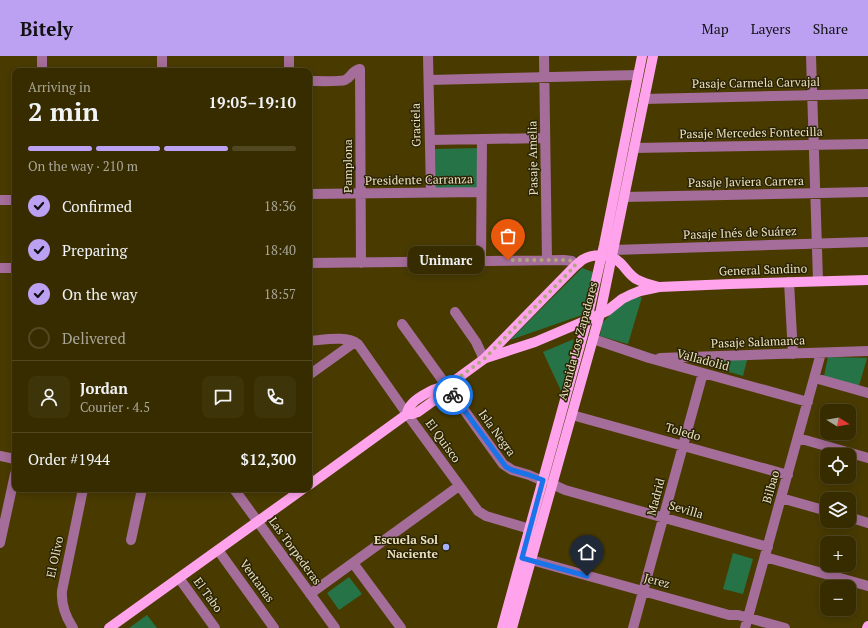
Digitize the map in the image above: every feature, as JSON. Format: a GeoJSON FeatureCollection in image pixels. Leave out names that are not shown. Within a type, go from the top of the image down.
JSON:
{"type":"FeatureCollection","features":[{"type":"Feature","properties":{"kind":"main road","name":"Avenida Los Zapadores"},"geometry":{"type":"LineString","coordinates":[[512,628],[526,559],[530,529],[572,415],[600,314],[642,56]]}},
{"type":"Feature","properties":{"kind":"main road","name":"Avenida Los Zapadores"},"geometry":{"type":"LineString","coordinates":[[502,628],[526,559],[548,482],[587,320],[609,254],[624,197],[653,56]]}},
{"type":"Feature","properties":{"kind":"main road"},"geometry":{"type":"LineString","coordinates":[[312,483],[407,414],[415,414],[436,399],[447,386],[484,359],[579,263],[595,256],[609,254]]}},
{"type":"Feature","properties":{"kind":"main road","name":"General Sandino"},"geometry":{"type":"LineString","coordinates":[[609,254],[636,279],[659,287]]}},
{"type":"Feature","properties":{"kind":"main road","name":"General Sandino"},"geometry":{"type":"LineString","coordinates":[[484,359],[535,342],[607,311],[622,299],[630,295],[659,287],[868,280]]}},
{"type":"Feature","properties":{"kind":"main road"},"geometry":{"type":"LineString","coordinates":[[505,337],[512,350]]}},
{"type":"Feature","properties":{"kind":"main road"},"geometry":{"type":"LineString","coordinates":[[109,628],[299,492]]}},
{"type":"Feature","properties":{"kind":"street"},"geometry":{"type":"LineString","coordinates":[[42,56],[42,68]]}},
{"type":"Feature","properties":{"kind":"street"},"geometry":{"type":"LineString","coordinates":[[162,56],[162,68]]}},
{"type":"Feature","properties":{"kind":"street"},"geometry":{"type":"LineString","coordinates":[[289,56],[289,68]]}},
{"type":"Feature","properties":{"kind":"street","name":"Graciela"},"geometry":{"type":"LineString","coordinates":[[428,56],[431,192]]}},
{"type":"Feature","properties":{"kind":"street","name":"Pasaje Amelia"},"geometry":{"type":"LineString","coordinates":[[544,56],[547,260]]}},
{"type":"Feature","properties":{"kind":"street"},"geometry":{"type":"LineString","coordinates":[[811,56],[818,281]]}},
{"type":"Feature","properties":{"kind":"street","name":"Pamplona"},"geometry":{"type":"LineString","coordinates":[[312,81],[342,81],[360,69],[361,262]]}},
{"type":"Feature","properties":{"kind":"street"},"geometry":{"type":"LineString","coordinates":[[428,80],[638,75]]}},
{"type":"Feature","properties":{"kind":"street","name":"Pasaje Carmela Carvajal"},"geometry":{"type":"LineString","coordinates":[[644,99],[868,94]]}},
{"type":"Feature","properties":{"kind":"street"},"geometry":{"type":"LineString","coordinates":[[430,140],[545,138]]}},
{"type":"Feature","properties":{"kind":"street"},"geometry":{"type":"LineString","coordinates":[[481,261],[482,139]]}},
{"type":"Feature","properties":{"kind":"street","name":"Pasaje Mercedes Fontecilla"},"geometry":{"type":"LineString","coordinates":[[634,148],[868,144]]}},
{"type":"Feature","properties":{"kind":"street","name":"Presidente Carranza"},"geometry":{"type":"LineString","coordinates":[[312,194],[481,192]]}},
{"type":"Feature","properties":{"kind":"street","name":"Pasaje Javiera Carrera"},"geometry":{"type":"LineString","coordinates":[[624,197],[868,192]]}},
{"type":"Feature","properties":{"kind":"street"},"geometry":{"type":"LineString","coordinates":[[0,200],[12,200]]}},
{"type":"Feature","properties":{"kind":"street","name":"Pasaje Inés de Suárez"},"geometry":{"type":"LineString","coordinates":[[609,254],[868,242]]}},
{"type":"Feature","properties":{"kind":"street"},"geometry":{"type":"LineString","coordinates":[[312,263],[568,260],[579,263]]}},
{"type":"Feature","properties":{"kind":"street"},"geometry":{"type":"LineString","coordinates":[[0,268],[12,268]]}},
{"type":"Feature","properties":{"kind":"street"},"geometry":{"type":"LineString","coordinates":[[789,282],[793,354]]}},
{"type":"Feature","properties":{"kind":"street"},"geometry":{"type":"LineString","coordinates":[[455,312],[476,342],[484,359]]}},
{"type":"Feature","properties":{"kind":"street","name":"Isla Negra"},"geometry":{"type":"LineString","coordinates":[[402,324],[506,467],[548,482]]}},
{"type":"Feature","properties":{"kind":"street"},"geometry":{"type":"LineString","coordinates":[[312,340],[345,339],[354,342]]}},
{"type":"Feature","properties":{"kind":"street","name":"Valladolid"},"geometry":{"type":"LineString","coordinates":[[593,339],[649,358],[808,402]]}},
{"type":"Feature","properties":{"kind":"street"},"geometry":{"type":"LineString","coordinates":[[312,373],[354,342]]}},
{"type":"Feature","properties":{"kind":"street","name":"El Quisco"},"geometry":{"type":"LineString","coordinates":[[354,342],[358,344],[474,508],[486,516],[530,529]]}},
{"type":"Feature","properties":{"kind":"street","name":"Pasaje Salamanca"},"geometry":{"type":"LineString","coordinates":[[649,358],[868,351]]}},
{"type":"Feature","properties":{"kind":"street","name":"Bilbao"},"geometry":{"type":"LineString","coordinates":[[746,623],[821,353]]}},
{"type":"Feature","properties":{"kind":"street","name":"Madrid"},"geometry":{"type":"LineString","coordinates":[[633,628],[703,373]]}},
{"type":"Feature","properties":{"kind":"street"},"geometry":{"type":"LineString","coordinates":[[815,378],[868,393]]}},
{"type":"Feature","properties":{"kind":"street","name":"Toledo"},"geometry":{"type":"LineString","coordinates":[[572,415],[788,475]]}},
{"type":"Feature","properties":{"kind":"street"},"geometry":{"type":"LineString","coordinates":[[798,438],[868,458]]}},
{"type":"Feature","properties":{"kind":"street"},"geometry":{"type":"LineString","coordinates":[[0,456],[12,458]]}},
{"type":"Feature","properties":{"kind":"street","name":"Sevilla"},"geometry":{"type":"LineString","coordinates":[[548,482],[566,490],[768,547]]}},
{"type":"Feature","properties":{"kind":"street"},"geometry":{"type":"LineString","coordinates":[[0,543],[2,523],[12,485]]}},
{"type":"Feature","properties":{"kind":"street"},"geometry":{"type":"LineString","coordinates":[[310,594],[459,486]]}},
{"type":"Feature","properties":{"kind":"street","name":"El Olivo"},"geometry":{"type":"LineString","coordinates":[[73,628],[63,609],[62,591],[82,492]]}},
{"type":"Feature","properties":{"kind":"street"},"geometry":{"type":"LineString","coordinates":[[131,540],[143,492]]}},
{"type":"Feature","properties":{"kind":"street","name":"Las Torpederas"},"geometry":{"type":"LineString","coordinates":[[236,492],[335,628]]}},
{"type":"Feature","properties":{"kind":"street"},"geometry":{"type":"LineString","coordinates":[[781,498],[820,509]]}},
{"type":"Feature","properties":{"kind":"street"},"geometry":{"type":"LineString","coordinates":[[856,519],[868,523]]}},
{"type":"Feature","properties":{"kind":"street","name":"Ventanas"},"geometry":{"type":"LineString","coordinates":[[218,550],[274,628]]}},
{"type":"Feature","properties":{"kind":"street"},"geometry":{"type":"LineString","coordinates":[[765,557],[868,586]]}},
{"type":"Feature","properties":{"kind":"street","name":"Jerez"},"geometry":{"type":"LineString","coordinates":[[526,559],[729,615],[738,615],[746,623],[785,628]]}},
{"type":"Feature","properties":{"kind":"street"},"geometry":{"type":"LineString","coordinates":[[353,563],[401,628]]}},
{"type":"Feature","properties":{"kind":"street","name":"El Tabo"},"geometry":{"type":"LineString","coordinates":[[179,578],[215,628]]}},
{"type":"Feature","properties":{"kind":"green space"},"geometry":{"type":"Polygon","coordinates":[[[479,148],[480,189],[436,190],[435,149],[479,148]]]}},
{"type":"Feature","properties":{"kind":"green space"},"geometry":{"type":"Polygon","coordinates":[[[582,268],[593,272],[582,315],[510,340],[582,268]]]}},
{"type":"Feature","properties":{"kind":"green space"},"geometry":{"type":"Polygon","coordinates":[[[642,297],[628,344],[600,336],[602,323],[626,299],[642,297]]]}},
{"type":"Feature","properties":{"kind":"green space"},"geometry":{"type":"Polygon","coordinates":[[[574,339],[562,393],[543,352],[574,339]]]}},
{"type":"Feature","properties":{"kind":"green space"},"geometry":{"type":"Polygon","coordinates":[[[828,357],[867,358],[859,386],[824,376],[828,357]]]}},
{"type":"Feature","properties":{"kind":"green space"},"geometry":{"type":"Polygon","coordinates":[[[689,360],[747,360],[743,376],[689,360]]]}},
{"type":"Feature","properties":{"kind":"green space"},"geometry":{"type":"Polygon","coordinates":[[[733,553],[753,559],[743,594],[723,589],[733,553]]]}},
{"type":"Feature","properties":{"kind":"green space"},"geometry":{"type":"Polygon","coordinates":[[[349,577],[362,594],[339,610],[327,593],[349,577]]]}},
{"type":"Feature","properties":{"kind":"green space"},"geometry":{"type":"Polygon","coordinates":[[[147,615],[157,628],[129,628],[147,615]]]}},
{"type":"Feature","properties":{"kind":"way so far"},"geometry":{"type":"LineString","coordinates":[[453,395],[447,386],[484,359],[575,266],[572,261],[568,260],[508,260]]}},
{"type":"Feature","properties":{"kind":"place","name":"Unimarc"},"geometry":{"type":"Point","coordinates":[508,260]}},
{"type":"Feature","properties":{"kind":"place","name":"Escuela Sol Naciente"},"geometry":{"type":"Point","coordinates":[446,547]}},
{"type":"Feature","properties":{"kind":"route"},"geometry":{"type":"LineString","coordinates":[[453,395],[506,467],[543,480],[522,558],[587,576]]}}]}
